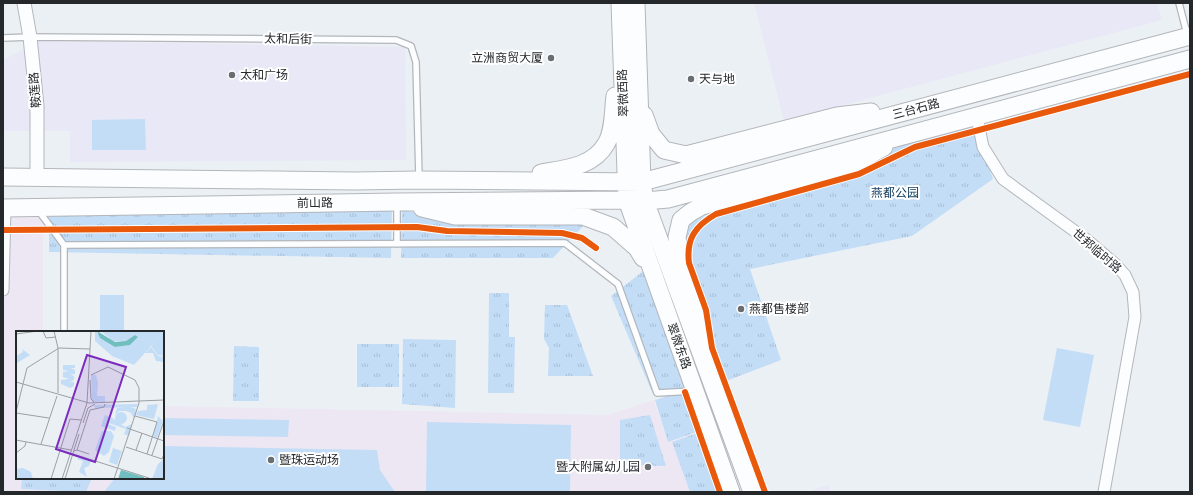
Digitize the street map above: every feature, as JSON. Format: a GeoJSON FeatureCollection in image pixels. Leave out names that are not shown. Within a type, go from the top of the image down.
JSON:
{"type":"FeatureCollection","features":[{"type":"Feature","properties":{"kind":"main road","name":"翠微西路"},"geometry":{"type":"LineString","coordinates":[[620,3],[621,43],[634,182]]}},
{"type":"Feature","properties":{"kind":"main road","name":"翠微西路"},"geometry":{"type":"LineString","coordinates":[[634,182],[640,105],[636,3]]}},
{"type":"Feature","properties":{"kind":"main road","name":"三台石路"},"geometry":{"type":"LineString","coordinates":[[634,182],[1189,36]]}},
{"type":"Feature","properties":{"kind":"main road"},"geometry":{"type":"LineString","coordinates":[[499,181],[572,168],[593,159],[606,144],[611,130],[621,43]]}},
{"type":"Feature","properties":{"kind":"main road","name":"三台石路"},"geometry":{"type":"LineString","coordinates":[[627,200],[645,201],[668,199],[1190,59]]}},
{"type":"Feature","properties":{"kind":"main road"},"geometry":{"type":"LineString","coordinates":[[640,105],[651,134],[664,150],[686,155],[837,116],[926,106]]}},
{"type":"Feature","properties":{"kind":"main road"},"geometry":{"type":"LineString","coordinates":[[705,364],[700,310],[678,253],[677,237],[681,220],[702,206],[857,162],[910,134]]}},
{"type":"Feature","properties":{"kind":"main road","name":"前山路"},"geometry":{"type":"LineString","coordinates":[[3,177],[354,181],[419,180],[634,182]]}},
{"type":"Feature","properties":{"kind":"main road","name":"翠微东路"},"geometry":{"type":"LineString","coordinates":[[634,182],[627,200],[731,492]]}},
{"type":"Feature","properties":{"kind":"main road","name":"翠微东路"},"geometry":{"type":"LineString","coordinates":[[634,182],[645,201],[752,492]]}},
{"type":"Feature","properties":{"kind":"main road","name":"前山路"},"geometry":{"type":"LineString","coordinates":[[4,208],[627,200]]}},
{"type":"Feature","properties":{"kind":"main road"},"geometry":{"type":"LineString","coordinates":[[396,202],[455,216],[583,216],[613,226],[637,248],[653,273]]}},
{"type":"Feature","properties":{"kind":"street","name":"鞍莲路"},"geometry":{"type":"LineString","coordinates":[[24,3],[30,37],[37,106],[37,178]]}},
{"type":"Feature","properties":{"kind":"street","name":"世邦临时路"},"geometry":{"type":"LineString","coordinates":[[977,117],[984,148],[1003,179],[1086,240],[1115,264],[1125,275],[1133,292],[1134,317],[1104,492]]}},
{"type":"Feature","properties":{"kind":"street"},"geometry":{"type":"LineString","coordinates":[[3,290],[4,208]]}},
{"type":"Feature","properties":{"kind":"lane"},"geometry":{"type":"LineString","coordinates":[[1179,3],[1189,36]]}},
{"type":"Feature","properties":{"kind":"lane"},"geometry":{"type":"LineString","coordinates":[[3,38],[30,37]]}},
{"type":"Feature","properties":{"kind":"lane","name":"太和后街"},"geometry":{"type":"LineString","coordinates":[[30,37],[396,40],[411,46],[416,62],[419,180]]}},
{"type":"Feature","properties":{"kind":"lane"},"geometry":{"type":"LineString","coordinates":[[396,202],[397,244]]}},
{"type":"Feature","properties":{"kind":"lane"},"geometry":{"type":"LineString","coordinates":[[36,208],[64,245],[64,331]]}},
{"type":"Feature","properties":{"kind":"lane"},"geometry":{"type":"LineString","coordinates":[[64,245],[565,243],[618,284],[657,393],[695,391]]}},
{"type":"Feature","properties":{"kind":"shaded area"},"geometry":{"type":"Polygon","coordinates":[[[754,3],[1157,3],[1162,20],[784,121],[754,3]]]}},
{"type":"Feature","properties":{"kind":"shaded area"},"geometry":{"type":"Polygon","coordinates":[[[39,41],[405,47],[406,160],[70,162],[70,131],[3,131],[3,60],[39,41]]]}},
{"type":"Feature","properties":{"kind":"shaded area"},"geometry":{"type":"Polygon","coordinates":[[[3,208],[43,209],[43,331],[16,331],[16,479],[164,479],[164,406],[608,415],[654,400],[668,442],[708,429],[731,492],[3,492],[3,208]]]}},
{"type":"Feature","properties":{"kind":"shaded area"},"geometry":{"type":"Polygon","coordinates":[[[828,485],[831,492],[807,492],[828,485]]]}},
{"type":"Feature","properties":{"kind":"green space","name":"燕都公园"},"geometry":{"type":"Polygon","coordinates":[[[977,117],[983,148],[993,179],[912,236],[750,269],[781,360],[713,386],[679,253],[681,221],[910,134],[977,117]]]}},
{"type":"Feature","properties":{"kind":"green space"},"geometry":{"type":"Polygon","coordinates":[[[145,119],[146,150],[92,150],[92,120],[145,119]]]}},
{"type":"Feature","properties":{"kind":"green space"},"geometry":{"type":"Polygon","coordinates":[[[392,205],[391,258],[49,252],[49,211],[392,205]]]}},
{"type":"Feature","properties":{"kind":"green space"},"geometry":{"type":"Polygon","coordinates":[[[402,209],[450,223],[586,223],[553,258],[401,258],[402,209]]]}},
{"type":"Feature","properties":{"kind":"green space"},"geometry":{"type":"Polygon","coordinates":[[[646,269],[708,428],[668,442],[655,400],[689,389],[653,394],[611,296],[646,269]]]}},
{"type":"Feature","properties":{"kind":"green space"},"geometry":{"type":"Polygon","coordinates":[[[489,293],[509,293],[509,337],[515,337],[514,393],[488,393],[489,293]]]}},
{"type":"Feature","properties":{"kind":"green space"},"geometry":{"type":"Polygon","coordinates":[[[100,295],[124,295],[124,331],[100,331],[100,295]]]}},
{"type":"Feature","properties":{"kind":"green space"},"geometry":{"type":"Polygon","coordinates":[[[545,305],[567,305],[593,376],[548,376],[549,348],[544,339],[545,305]]]}},
{"type":"Feature","properties":{"kind":"green space"},"geometry":{"type":"Polygon","coordinates":[[[403,339],[456,340],[455,408],[402,404],[403,339]]]}},
{"type":"Feature","properties":{"kind":"green space"},"geometry":{"type":"Polygon","coordinates":[[[357,344],[399,344],[399,387],[357,387],[357,344]]]}},
{"type":"Feature","properties":{"kind":"green space"},"geometry":{"type":"Polygon","coordinates":[[[234,346],[259,347],[259,401],[233,401],[234,346]]]}},
{"type":"Feature","properties":{"kind":"green space"},"geometry":{"type":"Polygon","coordinates":[[[1057,348],[1094,355],[1080,427],[1043,420],[1057,348]]]}},
{"type":"Feature","properties":{"kind":"green space"},"geometry":{"type":"Polygon","coordinates":[[[650,415],[666,466],[620,465],[620,420],[650,415]]]}},
{"type":"Feature","properties":{"kind":"green space"},"geometry":{"type":"Polygon","coordinates":[[[164,418],[289,420],[288,437],[164,435],[164,418]]]}},
{"type":"Feature","properties":{"kind":"green space"},"geometry":{"type":"Polygon","coordinates":[[[427,422],[571,425],[570,492],[426,492],[427,422]]]}},
{"type":"Feature","properties":{"kind":"green space"},"geometry":{"type":"Polygon","coordinates":[[[703,431],[725,492],[690,492],[672,442],[703,431]]]}},
{"type":"Feature","properties":{"kind":"green space","name":"暨珠运动场"},"geometry":{"type":"Polygon","coordinates":[[[164,446],[377,450],[380,470],[395,492],[104,492],[114,479],[164,479],[164,446]]]}},
{"type":"Feature","properties":{"kind":"green space"},"geometry":{"type":"Polygon","coordinates":[[[22,479],[92,479],[86,492],[21,489],[22,479]]]}},
{"type":"Feature","properties":{"kind":"cycle path"},"geometry":{"type":"LineString","coordinates":[[765,492],[712,348],[706,310],[689,263],[688,254],[691,240],[697,228],[702,223],[716,214],[859,174],[915,147],[1190,74]]}},
{"type":"Feature","properties":{"kind":"cycle path"},"geometry":{"type":"LineString","coordinates":[[3,230],[417,227],[447,231],[562,233],[582,238],[596,248]]}},
{"type":"Feature","properties":{"kind":"cycle path"},"geometry":{"type":"LineString","coordinates":[[685,392],[720,492]]}},
{"type":"Feature","properties":{"kind":"place","name":"立洲商贸大厦"},"geometry":{"type":"Point","coordinates":[551,58]}},
{"type":"Feature","properties":{"kind":"place","name":"太和广场"},"geometry":{"type":"Point","coordinates":[232,75]}},
{"type":"Feature","properties":{"kind":"place","name":"天与地"},"geometry":{"type":"Point","coordinates":[691,79]}},
{"type":"Feature","properties":{"kind":"place","name":"燕都售楼部"},"geometry":{"type":"Point","coordinates":[741,309]}},
{"type":"Feature","properties":{"kind":"place","name":"暨珠运动场"},"geometry":{"type":"Point","coordinates":[271,460]}},
{"type":"Feature","properties":{"kind":"place","name":"暨大附属幼儿园"},"geometry":{"type":"Point","coordinates":[648,467]}}]}
